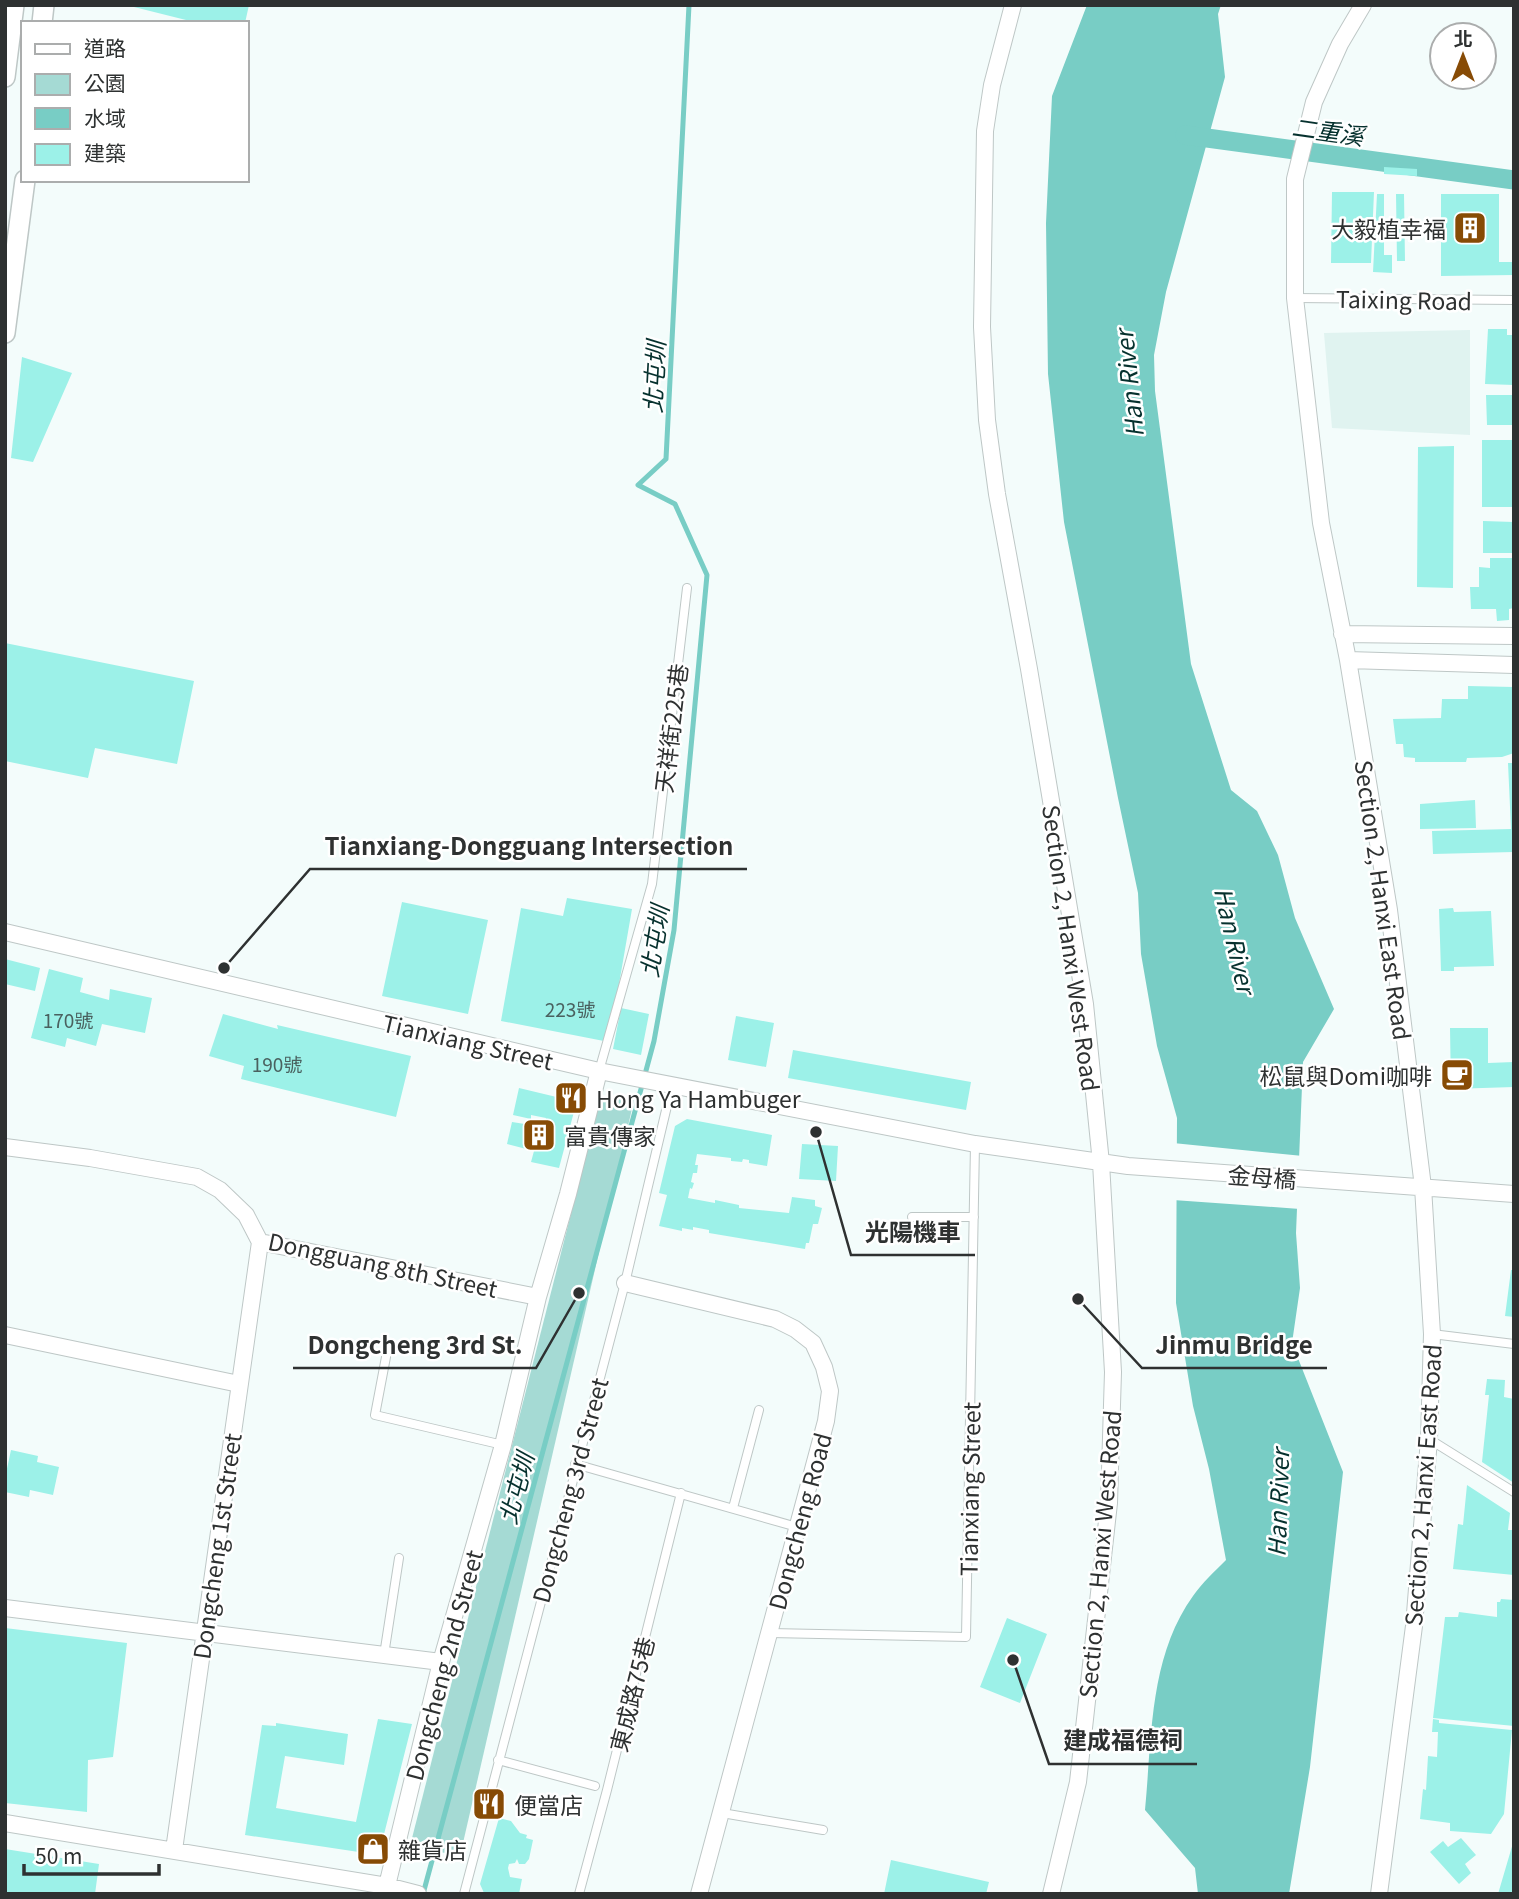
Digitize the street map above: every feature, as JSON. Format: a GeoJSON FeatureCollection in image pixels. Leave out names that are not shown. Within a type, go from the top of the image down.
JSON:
{"type":"FeatureCollection","features":[{"type":"Feature","properties":{"kind":"street"},"geometry":{"type":"LineString","coordinates":[[5,77],[15,5]]}},
{"type":"Feature","properties":{"kind":"street","name":"Section 2, Hanxi West Road"},"geometry":{"type":"LineString","coordinates":[[1013,5],[992,85],[985,131],[982,314],[987,420],[997,494],[1085,1004],[1101,1163],[1114,1372],[1109,1503],[1077,1782],[1051,1894]]}},
{"type":"Feature","properties":{"kind":"street","name":"Section 2, Hanxi East Road"},"geometry":{"type":"LineString","coordinates":[[1363,5],[1340,44],[1314,102],[1295,178],[1295,298],[1321,523],[1348,660],[1389,910],[1423,1187],[1432,1334],[1429,1439],[1414,1626],[1379,1894]]}},
{"type":"Feature","properties":{"kind":"street"},"geometry":{"type":"LineString","coordinates":[[5,333],[11,243],[25,182]]}},
{"type":"Feature","properties":{"kind":"street"},"geometry":{"type":"LineString","coordinates":[[1342,634],[1514,636]]}},
{"type":"Feature","properties":{"kind":"street"},"geometry":{"type":"LineString","coordinates":[[1348,660],[1514,664]]}},
{"type":"Feature","properties":{"kind":"street","name":"Tianxiang Street"},"geometry":{"type":"LineString","coordinates":[[5,932],[599,1072],[975,1144],[1128,1166]]}},
{"type":"Feature","properties":{"kind":"street","name":"Dongcheng 2nd Street"},"geometry":{"type":"LineString","coordinates":[[386,1890],[441,1662],[503,1445],[538,1297],[599,1072]]}},
{"type":"Feature","properties":{"kind":"street","name":"Dongguang 8th Street"},"geometry":{"type":"LineString","coordinates":[[5,1147],[90,1158],[197,1177],[220,1190],[246,1215],[260,1242],[538,1297]]}},
{"type":"Feature","properties":{"kind":"street","name":"金母橋"},"geometry":{"type":"LineString","coordinates":[[1128,1166],[1514,1194]]}},
{"type":"Feature","properties":{"kind":"street","name":"Dongcheng 1st Street"},"geometry":{"type":"LineString","coordinates":[[174,1850],[260,1242]]}},
{"type":"Feature","properties":{"kind":"street","name":"Dongcheng Road"},"geometry":{"type":"LineString","coordinates":[[625,1283],[775,1319],[795,1329],[814,1342],[830,1391],[826,1421],[699,1894]]}},
{"type":"Feature","properties":{"kind":"street"},"geometry":{"type":"LineString","coordinates":[[5,1335],[239,1384]]}},
{"type":"Feature","properties":{"kind":"street"},"geometry":{"type":"LineString","coordinates":[[5,1608],[441,1662]]}},
{"type":"Feature","properties":{"kind":"street"},"geometry":{"type":"LineString","coordinates":[[5,1823],[418,1894]]}},
{"type":"Feature","properties":{"kind":"lane","name":"Taixing Road"},"geometry":{"type":"LineString","coordinates":[[1295,298],[1514,300]]}},
{"type":"Feature","properties":{"kind":"lane","name":"天祥街225巷"},"geometry":{"type":"LineString","coordinates":[[599,1072],[652,884],[687,588]]}},
{"type":"Feature","properties":{"kind":"lane","name":"Dongcheng 3rd Street"},"geometry":{"type":"LineString","coordinates":[[464,1894],[575,1464],[625,1283],[672,1085]]}},
{"type":"Feature","properties":{"kind":"lane","name":"Tianxiang Street"},"geometry":{"type":"LineString","coordinates":[[770,1633],[966,1637],[975,1144]]}},
{"type":"Feature","properties":{"kind":"lane"},"geometry":{"type":"LineString","coordinates":[[912,1217],[974,1217]]}},
{"type":"Feature","properties":{"kind":"lane"},"geometry":{"type":"LineString","coordinates":[[1432,1334],[1514,1344]]}},
{"type":"Feature","properties":{"kind":"lane"},"geometry":{"type":"LineString","coordinates":[[386,1357],[375,1416],[503,1445]]}},
{"type":"Feature","properties":{"kind":"lane"},"geometry":{"type":"LineString","coordinates":[[733,1508],[759,1410]]}},
{"type":"Feature","properties":{"kind":"lane"},"geometry":{"type":"LineString","coordinates":[[1429,1439],[1514,1492]]}},
{"type":"Feature","properties":{"kind":"lane"},"geometry":{"type":"LineString","coordinates":[[575,1464],[797,1527]]}},
{"type":"Feature","properties":{"kind":"lane","name":"東成路75巷"},"geometry":{"type":"LineString","coordinates":[[579,1894],[681,1493]]}},
{"type":"Feature","properties":{"kind":"lane"},"geometry":{"type":"LineString","coordinates":[[384,1654],[399,1558]]}},
{"type":"Feature","properties":{"kind":"lane"},"geometry":{"type":"LineString","coordinates":[[498,1760],[595,1786]]}},
{"type":"Feature","properties":{"kind":"lane"},"geometry":{"type":"LineString","coordinates":[[722,1813],[823,1830]]}},
{"type":"Feature","properties":{"kind":"shaded area"},"geometry":{"type":"Polygon","coordinates":[[[1470,330],[1470,435],[1332,428],[1324,333],[1470,330]]]}},
{"type":"Feature","properties":{"kind":"green space"},"geometry":{"type":"Polygon","coordinates":[[[601,1096],[634,1100],[460,1856],[410,1846],[601,1096]]]}},
{"type":"Feature","properties":{"kind":"water","name":"Han River"},"geometry":{"type":"Polygon","coordinates":[[[1087,5],[1221,5],[1218,14],[1225,77],[1166,292],[1154,355],[1155,391],[1191,664],[1231,790],[1257,811],[1278,855],[1295,918],[1334,1009],[1303,1062],[1296,1233],[1300,1288],[1292,1343],[1343,1472],[1310,1767],[1289,1894],[1198,1894],[1195,1868],[1145,1810],[1155,1699],[1168,1645],[1193,1596],[1226,1560],[1209,1469],[1193,1406],[1176,1303],[1177,1118],[1157,1046],[1141,954],[1138,893],[1064,522],[1048,374],[1046,223],[1052,96],[1087,5]]]}},
{"type":"Feature","properties":{"kind":"pier"},"geometry":{"type":"Polygon","coordinates":[[[1173,1143],[1303,1156],[1300,1209],[1173,1200],[1173,1143]]]}},
{"type":"Feature","properties":{"kind":"building"},"geometry":{"type":"Polygon","coordinates":[[[126,5],[249,5],[245,21],[190,21],[126,5]]]}},
{"type":"Feature","properties":{"kind":"building"},"geometry":{"type":"Polygon","coordinates":[[[1384,167],[1417,169],[1417,176],[1384,174],[1384,167]]]}},
{"type":"Feature","properties":{"kind":"building"},"geometry":{"type":"Polygon","coordinates":[[[1332,192],[1374,192],[1371,263],[1331,263],[1332,192]]]}},
{"type":"Feature","properties":{"kind":"building"},"geometry":{"type":"Polygon","coordinates":[[[1377,194],[1384,194],[1384,255],[1392,255],[1392,273],[1373,272],[1377,194]]]}},
{"type":"Feature","properties":{"kind":"building"},"geometry":{"type":"Polygon","coordinates":[[[1396,194],[1404,194],[1405,261],[1397,261],[1396,194]]]}},
{"type":"Feature","properties":{"kind":"building","name":"大毅植幸福"},"geometry":{"type":"Polygon","coordinates":[[[1441,194],[1499,194],[1499,262],[1514,262],[1514,275],[1441,276],[1441,194]]]}},
{"type":"Feature","properties":{"kind":"building"},"geometry":{"type":"Polygon","coordinates":[[[1488,329],[1507,329],[1507,335],[1514,335],[1514,385],[1485,384],[1488,329]]]}},
{"type":"Feature","properties":{"kind":"building"},"geometry":{"type":"Polygon","coordinates":[[[22,357],[72,373],[33,462],[11,458],[22,357]]]}},
{"type":"Feature","properties":{"kind":"building"},"geometry":{"type":"Polygon","coordinates":[[[1486,395],[1514,395],[1514,425],[1487,425],[1486,395]]]}},
{"type":"Feature","properties":{"kind":"building"},"geometry":{"type":"Polygon","coordinates":[[[1482,440],[1514,440],[1514,507],[1482,507],[1482,440]]]}},
{"type":"Feature","properties":{"kind":"building"},"geometry":{"type":"Polygon","coordinates":[[[1454,446],[1453,588],[1417,587],[1418,447],[1454,446]]]}},
{"type":"Feature","properties":{"kind":"building"},"geometry":{"type":"Polygon","coordinates":[[[1483,521],[1514,522],[1514,553],[1483,553],[1483,521]]]}},
{"type":"Feature","properties":{"kind":"building"},"geometry":{"type":"Polygon","coordinates":[[[1490,558],[1514,558],[1514,608],[1509,609],[1509,620],[1497,621],[1496,609],[1471,609],[1470,587],[1479,587],[1479,567],[1490,568],[1490,558]]]}},
{"type":"Feature","properties":{"kind":"building"},"geometry":{"type":"Polygon","coordinates":[[[5,643],[194,681],[177,764],[95,748],[88,778],[5,761],[5,643]]]}},
{"type":"Feature","properties":{"kind":"building"},"geometry":{"type":"Polygon","coordinates":[[[1468,686],[1514,687],[1514,753],[1502,757],[1467,758],[1466,762],[1415,762],[1415,758],[1404,757],[1403,744],[1396,744],[1393,719],[1441,718],[1442,699],[1468,699],[1468,686]]]}},
{"type":"Feature","properties":{"kind":"building"},"geometry":{"type":"Polygon","coordinates":[[[1508,763],[1514,763],[1514,852],[1433,854],[1432,831],[1511,829],[1508,763]]]}},
{"type":"Feature","properties":{"kind":"building"},"geometry":{"type":"Polygon","coordinates":[[[1475,800],[1476,828],[1420,829],[1420,804],[1475,800]]]}},
{"type":"Feature","properties":{"kind":"building"},"geometry":{"type":"Polygon","coordinates":[[[567,898],[632,909],[609,1042],[501,1021],[521,908],[563,916],[567,898]]]}},
{"type":"Feature","properties":{"kind":"building"},"geometry":{"type":"Polygon","coordinates":[[[402,902],[488,920],[468,1014],[382,996],[402,902]]]}},
{"type":"Feature","properties":{"kind":"building"},"geometry":{"type":"Polygon","coordinates":[[[1453,908],[1454,912],[1491,911],[1494,966],[1454,967],[1454,971],[1441,971],[1439,909],[1453,908]]]}},
{"type":"Feature","properties":{"kind":"building"},"geometry":{"type":"Polygon","coordinates":[[[5,959],[40,968],[35,991],[5,984],[5,959]]]}},
{"type":"Feature","properties":{"kind":"building"},"geometry":{"type":"Polygon","coordinates":[[[49,969],[83,978],[80,992],[109,1000],[110,989],[152,998],[145,1033],[102,1024],[96,1046],[67,1038],[65,1047],[31,1038],[49,969]]]}},
{"type":"Feature","properties":{"kind":"building"},"geometry":{"type":"Polygon","coordinates":[[[621,1008],[649,1014],[641,1055],[613,1049],[621,1008]]]}},
{"type":"Feature","properties":{"kind":"building"},"geometry":{"type":"Polygon","coordinates":[[[223,1014],[278,1029],[277,1025],[411,1056],[396,1117],[241,1079],[244,1066],[209,1056],[223,1014]]]}},
{"type":"Feature","properties":{"kind":"building"},"geometry":{"type":"Polygon","coordinates":[[[736,1016],[774,1023],[766,1067],[728,1060],[736,1016]]]}},
{"type":"Feature","properties":{"kind":"building"},"geometry":{"type":"Polygon","coordinates":[[[1450,1028],[1488,1028],[1488,1063],[1514,1062],[1514,1087],[1451,1089],[1450,1028]]]}},
{"type":"Feature","properties":{"kind":"building"},"geometry":{"type":"Polygon","coordinates":[[[793,1050],[971,1082],[966,1110],[788,1078],[793,1050]]]}},
{"type":"Feature","properties":{"kind":"building","name":"富貴傳家"},"geometry":{"type":"Polygon","coordinates":[[[519,1088],[569,1100],[575,1108],[559,1168],[531,1162],[534,1151],[507,1144],[512,1122],[544,1127],[546,1118],[531,1115],[531,1119],[513,1115],[519,1088]]]}},
{"type":"Feature","properties":{"kind":"building"},"geometry":{"type":"Polygon","coordinates":[[[687,1119],[772,1135],[767,1166],[749,1163],[749,1160],[731,1161],[731,1158],[697,1154],[697,1173],[693,1173],[691,1182],[694,1183],[688,1198],[715,1203],[715,1200],[739,1205],[739,1208],[789,1213],[792,1197],[815,1200],[815,1206],[822,1208],[818,1224],[813,1224],[805,1249],[709,1233],[709,1230],[693,1227],[693,1230],[682,1228],[682,1231],[659,1226],[667,1195],[659,1193],[675,1126],[687,1119]]]}},
{"type":"Feature","properties":{"kind":"building"},"geometry":{"type":"Polygon","coordinates":[[[802,1144],[838,1146],[836,1181],[799,1179],[802,1144]]]}},
{"type":"Feature","properties":{"kind":"building"},"geometry":{"type":"Polygon","coordinates":[[[1511,1270],[1514,1270],[1514,1317],[1505,1316],[1511,1270]]]}},
{"type":"Feature","properties":{"kind":"building"},"geometry":{"type":"Polygon","coordinates":[[[1487,1379],[1505,1380],[1504,1397],[1514,1399],[1514,1483],[1482,1462],[1489,1395],[1485,1395],[1487,1379]]]}},
{"type":"Feature","properties":{"kind":"building"},"geometry":{"type":"Polygon","coordinates":[[[11,1450],[38,1456],[37,1462],[59,1467],[53,1495],[30,1490],[29,1497],[5,1492],[11,1450]]]}},
{"type":"Feature","properties":{"kind":"building"},"geometry":{"type":"Polygon","coordinates":[[[1467,1485],[1510,1513],[1508,1530],[1514,1530],[1514,1575],[1453,1569],[1458,1524],[1463,1525],[1467,1485]]]}},
{"type":"Feature","properties":{"kind":"building"},"geometry":{"type":"Polygon","coordinates":[[[1501,1599],[1514,1600],[1514,1726],[1433,1718],[1445,1617],[1458,1617],[1459,1612],[1497,1617],[1497,1602],[1501,1599]]]}},
{"type":"Feature","properties":{"kind":"building"},"geometry":{"type":"Polygon","coordinates":[[[1007,1618],[1047,1634],[1020,1703],[980,1687],[1007,1618]]]}},
{"type":"Feature","properties":{"kind":"building"},"geometry":{"type":"Polygon","coordinates":[[[5,1628],[127,1643],[113,1757],[88,1760],[87,1812],[5,1803],[5,1628]]]}},
{"type":"Feature","properties":{"kind":"building"},"geometry":{"type":"Polygon","coordinates":[[[378,1719],[412,1724],[380,1850],[372,1854],[245,1835],[262,1725],[276,1726],[276,1723],[348,1734],[344,1765],[285,1756],[276,1808],[356,1822],[378,1719]]]}},
{"type":"Feature","properties":{"kind":"building"},"geometry":{"type":"Polygon","coordinates":[[[1433,1719],[1439,1720],[1439,1723],[1512,1730],[1504,1814],[1491,1834],[1450,1831],[1450,1823],[1420,1819],[1423,1789],[1426,1790],[1428,1756],[1437,1757],[1438,1732],[1432,1732],[1433,1719]]]}},
{"type":"Feature","properties":{"kind":"building"},"geometry":{"type":"Polygon","coordinates":[[[499,1818],[511,1821],[520,1833],[533,1840],[529,1859],[525,1864],[519,1864],[517,1859],[515,1863],[509,1864],[510,1877],[522,1879],[519,1894],[484,1893],[480,1884],[499,1818]]]}},
{"type":"Feature","properties":{"kind":"building"},"geometry":{"type":"Polygon","coordinates":[[[1461,1838],[1476,1855],[1465,1864],[1471,1873],[1459,1884],[1430,1852],[1443,1841],[1448,1847],[1461,1838]]]}},
{"type":"Feature","properties":{"kind":"building"},"geometry":{"type":"Polygon","coordinates":[[[1513,1843],[1514,1894],[1498,1894],[1513,1843]]]}},
{"type":"Feature","properties":{"kind":"building"},"geometry":{"type":"Polygon","coordinates":[[[5,1849],[99,1864],[95,1894],[5,1894],[5,1849]]]}},
{"type":"Feature","properties":{"kind":"building"},"geometry":{"type":"Polygon","coordinates":[[[891,1860],[989,1882],[986,1894],[884,1894],[891,1860]]]}},
{"type":"Feature","properties":{"kind":"waterway","name":"北屯圳"},"geometry":{"type":"LineString","coordinates":[[423,1894],[654,1041],[674,930],[707,575],[675,504],[638,485],[666,459],[689,5]]}},
{"type":"Feature","properties":{"kind":"waterway","name":"二重溪"},"geometry":{"type":"LineString","coordinates":[[1185,135],[1514,180]]}},
{"type":"Feature","properties":{"kind":"place","name":"大毅植幸福"},"geometry":{"type":"Point","coordinates":[1470,228]}},
{"type":"Feature","properties":{"kind":"place","name":"Tianxiang-Dongguang Intersection"},"geometry":{"type":"Point","coordinates":[224,968]}},
{"type":"Feature","properties":{"kind":"place","name":"松鼠與Domi咖啡"},"geometry":{"type":"Point","coordinates":[1457,1075]}},
{"type":"Feature","properties":{"kind":"place","name":"Hong Ya Hambuger"},"geometry":{"type":"Point","coordinates":[571,1098]}},
{"type":"Feature","properties":{"kind":"place","name":"光陽機車"},"geometry":{"type":"Point","coordinates":[816,1132]}},
{"type":"Feature","properties":{"kind":"place","name":"富貴傳家"},"geometry":{"type":"Point","coordinates":[539,1135]}},
{"type":"Feature","properties":{"kind":"place","name":"Dongcheng 3rd St."},"geometry":{"type":"Point","coordinates":[579,1293]}},
{"type":"Feature","properties":{"kind":"place","name":"Jinmu Bridge"},"geometry":{"type":"Point","coordinates":[1078,1299]}},
{"type":"Feature","properties":{"kind":"place","name":"建成福德祠"},"geometry":{"type":"Point","coordinates":[1013,1660]}},
{"type":"Feature","properties":{"kind":"place","name":"便當店"},"geometry":{"type":"Point","coordinates":[489,1804]}},
{"type":"Feature","properties":{"kind":"place","name":"雜貨店"},"geometry":{"type":"Point","coordinates":[373,1849]}}]}
